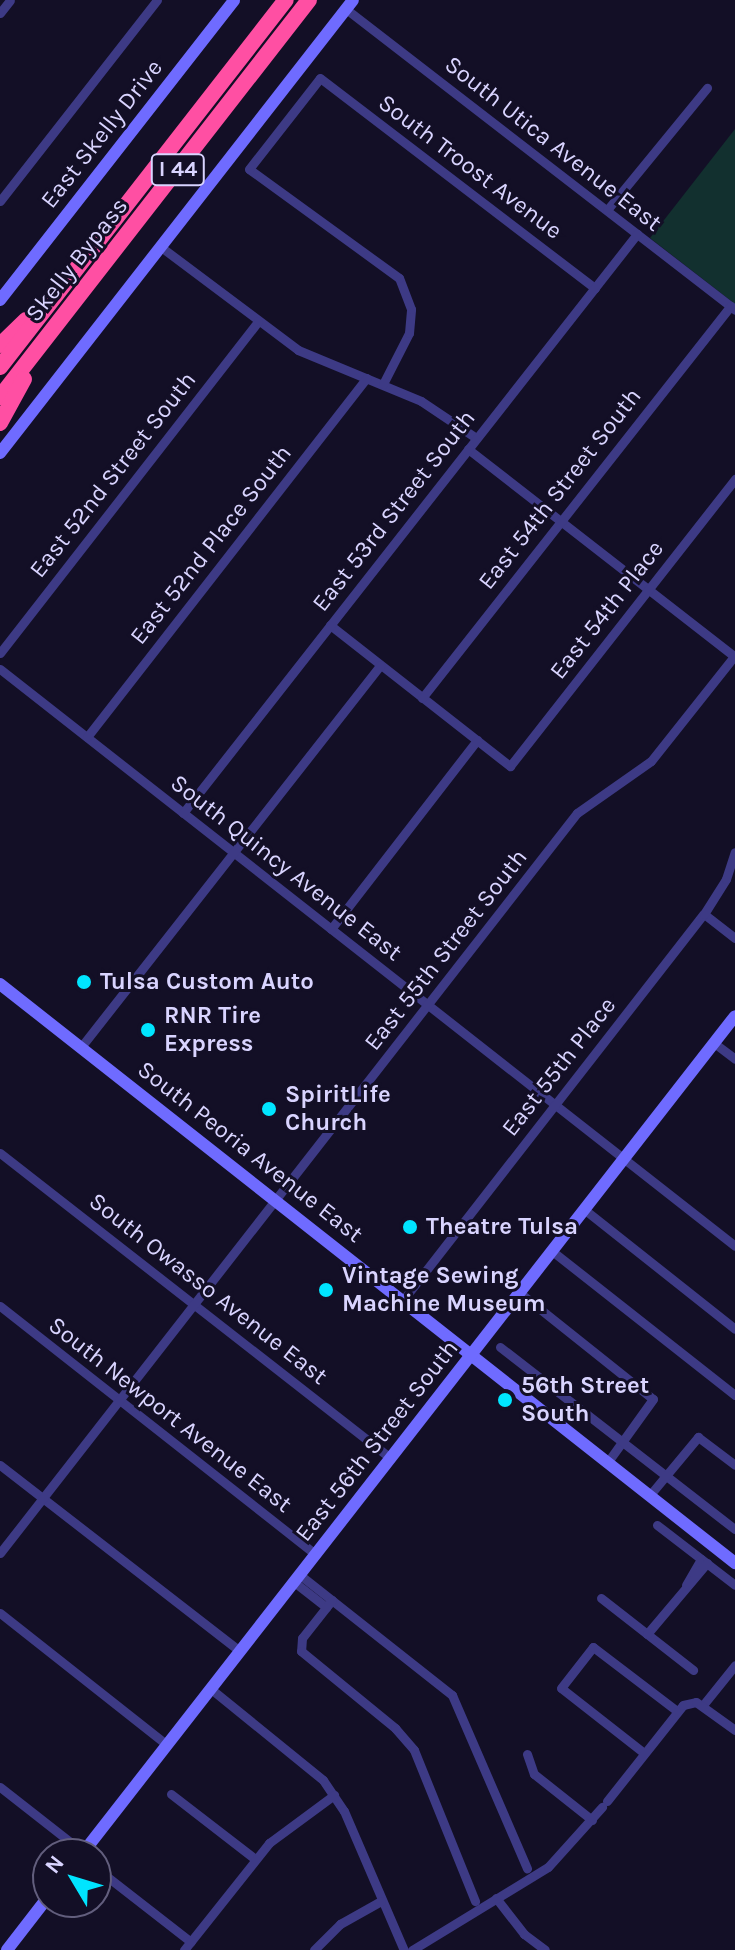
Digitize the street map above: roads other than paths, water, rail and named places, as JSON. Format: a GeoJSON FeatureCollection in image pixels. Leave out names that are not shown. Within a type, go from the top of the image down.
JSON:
{"type":"FeatureCollection","features":[{"type":"Feature","properties":{"kind":"highway","name":"Skelly Bypass"},"geometry":{"type":"LineString","coordinates":[[0,367],[286,0]]}},
{"type":"Feature","properties":{"kind":"highway","name":"Skelly Bypass"},"geometry":{"type":"LineString","coordinates":[[0,397],[309,0]]}},
{"type":"Feature","properties":{"kind":"highway"},"geometry":{"type":"LineString","coordinates":[[0,345],[68,281]]}},
{"type":"Feature","properties":{"kind":"highway"},"geometry":{"type":"LineString","coordinates":[[0,423],[45,339]]}},
{"type":"Feature","properties":{"kind":"main road","name":"East Skelly Drive"},"geometry":{"type":"LineString","coordinates":[[2,295],[227,3]]}},
{"type":"Feature","properties":{"kind":"main road"},"geometry":{"type":"LineString","coordinates":[[0,453],[350,4]]}},
{"type":"Feature","properties":{"kind":"main road","name":"South Peoria Avenue East"},"geometry":{"type":"LineString","coordinates":[[0,984],[735,1563]]}},
{"type":"Feature","properties":{"kind":"main road","name":"East 56th Street South"},"geometry":{"type":"LineString","coordinates":[[94,1838],[735,1016]]}},
{"type":"Feature","properties":{"kind":"main road"},"geometry":{"type":"LineString","coordinates":[[5,1946],[32,1915]]}},
{"type":"Feature","properties":{"kind":"street"},"geometry":{"type":"LineString","coordinates":[[0,13],[10,0]]}},
{"type":"Feature","properties":{"kind":"street"},"geometry":{"type":"LineString","coordinates":[[0,201],[157,0]]}},
{"type":"Feature","properties":{"kind":"street","name":"South Utica Avenue East"},"geometry":{"type":"LineString","coordinates":[[350,4],[732,308]]}},
{"type":"Feature","properties":{"kind":"street","name":"South Troost Avenue"},"geometry":{"type":"LineString","coordinates":[[383,384],[409,333],[411,309],[399,278],[249,169],[320,78],[595,288]]}},
{"type":"Feature","properties":{"kind":"street"},"geometry":{"type":"LineString","coordinates":[[607,210],[707,88]]}},
{"type":"Feature","properties":{"kind":"street","name":"East 53rd Street South"},"geometry":{"type":"LineString","coordinates":[[183,813],[637,234]]}},
{"type":"Feature","properties":{"kind":"street"},"geometry":{"type":"LineString","coordinates":[[161,247],[298,350],[383,384],[476,438]]}},
{"type":"Feature","properties":{"kind":"street","name":"East 54th Street South"},"geometry":{"type":"LineString","coordinates":[[422,698],[560,520],[732,308]]}},
{"type":"Feature","properties":{"kind":"street","name":"East 52nd Street South"},"geometry":{"type":"LineString","coordinates":[[0,653],[258,322]]}},
{"type":"Feature","properties":{"kind":"street","name":"East 52nd Place South"},"geometry":{"type":"LineString","coordinates":[[87,737],[366,378]]}},
{"type":"Feature","properties":{"kind":"street"},"geometry":{"type":"LineString","coordinates":[[468,449],[735,656]]}},
{"type":"Feature","properties":{"kind":"street","name":"East 54th Place"},"geometry":{"type":"LineString","coordinates":[[477,740],[510,766],[735,479]]}},
{"type":"Feature","properties":{"kind":"street"},"geometry":{"type":"LineString","coordinates":[[330,625],[477,740],[331,929]]}},
{"type":"Feature","properties":{"kind":"street","name":"East 55th Street South"},"geometry":{"type":"LineString","coordinates":[[0,1553],[577,813],[651,761],[735,656]]}},
{"type":"Feature","properties":{"kind":"street"},"geometry":{"type":"LineString","coordinates":[[81,1047],[380,665]]}},
{"type":"Feature","properties":{"kind":"street","name":"South Quincy Avenue East"},"geometry":{"type":"LineString","coordinates":[[0,669],[735,1246]]}},
{"type":"Feature","properties":{"kind":"street","name":"East 55th Place"},"geometry":{"type":"LineString","coordinates":[[403,1300],[704,914],[735,852]]}},
{"type":"Feature","properties":{"kind":"street"},"geometry":{"type":"LineString","coordinates":[[704,914],[735,938]]}},
{"type":"Feature","properties":{"kind":"street"},"geometry":{"type":"LineString","coordinates":[[714,1043],[735,1059]]}},
{"type":"Feature","properties":{"kind":"street","name":"South Owasso Avenue East"},"geometry":{"type":"LineString","coordinates":[[0,1153],[391,1458]]}},
{"type":"Feature","properties":{"kind":"street"},"geometry":{"type":"LineString","coordinates":[[585,1210],[735,1329]]}},
{"type":"Feature","properties":{"kind":"street"},"geometry":{"type":"LineString","coordinates":[[552,1251],[735,1395]]}},
{"type":"Feature","properties":{"kind":"street"},"geometry":{"type":"LineString","coordinates":[[520,1293],[653,1399],[607,1463]]}},
{"type":"Feature","properties":{"kind":"street","name":"South Newport Avenue East"},"geometry":{"type":"LineString","coordinates":[[0,1306],[316,1555]]}},
{"type":"Feature","properties":{"kind":"street"},"geometry":{"type":"LineString","coordinates":[[500,1347],[735,1529]]}},
{"type":"Feature","properties":{"kind":"street"},"geometry":{"type":"LineString","coordinates":[[649,1496],[698,1437],[735,1465]]}},
{"type":"Feature","properties":{"kind":"street"},"geometry":{"type":"LineString","coordinates":[[0,1465],[240,1651]]}},
{"type":"Feature","properties":{"kind":"street"},"geometry":{"type":"LineString","coordinates":[[657,1525],[735,1585]]}},
{"type":"Feature","properties":{"kind":"street"},"geometry":{"type":"LineString","coordinates":[[647,1634],[715,1548]]}},
{"type":"Feature","properties":{"kind":"street"},"geometry":{"type":"LineString","coordinates":[[297,1578],[452,1695],[527,1868]]}},
{"type":"Feature","properties":{"kind":"street"},"geometry":{"type":"LineString","coordinates":[[601,1598],[693,1670]]}},
{"type":"Feature","properties":{"kind":"street"},"geometry":{"type":"LineString","coordinates":[[329,1604],[299,1646],[414,1750],[475,1901]]}},
{"type":"Feature","properties":{"kind":"street"},"geometry":{"type":"LineString","coordinates":[[0,1613],[167,1745]]}},
{"type":"Feature","properties":{"kind":"street"},"geometry":{"type":"LineString","coordinates":[[644,1753],[561,1688],[593,1647],[677,1711]]}},
{"type":"Feature","properties":{"kind":"street"},"geometry":{"type":"LineString","coordinates":[[703,1705],[735,1665]]}},
{"type":"Feature","properties":{"kind":"street"},"geometry":{"type":"LineString","coordinates":[[211,1689],[310,1768],[334,1795],[404,1950]]}},
{"type":"Feature","properties":{"kind":"street"},"geometry":{"type":"LineString","coordinates":[[412,1950],[548,1867],[592,1820],[677,1711],[689,1702],[703,1705],[735,1730]]}},
{"type":"Feature","properties":{"kind":"street"},"geometry":{"type":"LineString","coordinates":[[527,1754],[534,1774],[592,1820]]}},
{"type":"Feature","properties":{"kind":"street"},"geometry":{"type":"LineString","coordinates":[[0,1787],[63,1838]]}},
{"type":"Feature","properties":{"kind":"street"},"geometry":{"type":"LineString","coordinates":[[171,1794],[255,1859]]}},
{"type":"Feature","properties":{"kind":"street"},"geometry":{"type":"LineString","coordinates":[[112,1882],[188,1946],[255,1859],[286,1828],[334,1795]]}},
{"type":"Feature","properties":{"kind":"street"},"geometry":{"type":"LineString","coordinates":[[496,1898],[524,1934],[545,1950]]}},
{"type":"Feature","properties":{"kind":"street"},"geometry":{"type":"LineString","coordinates":[[314,1950],[340,1924],[381,1901]]}},
{"type":"Feature","properties":{"kind":"place","name":"Tulsa Custom Auto"},"geometry":{"type":"Point","coordinates":[84,982]}},
{"type":"Feature","properties":{"kind":"place","name":"RNR Tire Express"},"geometry":{"type":"Point","coordinates":[148,1030]}},
{"type":"Feature","properties":{"kind":"place","name":"SpiritLife Church"},"geometry":{"type":"Point","coordinates":[269,1109]}},
{"type":"Feature","properties":{"kind":"place","name":"Theatre Tulsa"},"geometry":{"type":"Point","coordinates":[410,1227]}},
{"type":"Feature","properties":{"kind":"place","name":"Vintage Sewing Machine Museum"},"geometry":{"type":"Point","coordinates":[326,1290]}},
{"type":"Feature","properties":{"kind":"place","name":"56th Street South"},"geometry":{"type":"Point","coordinates":[505,1400]}}]}
